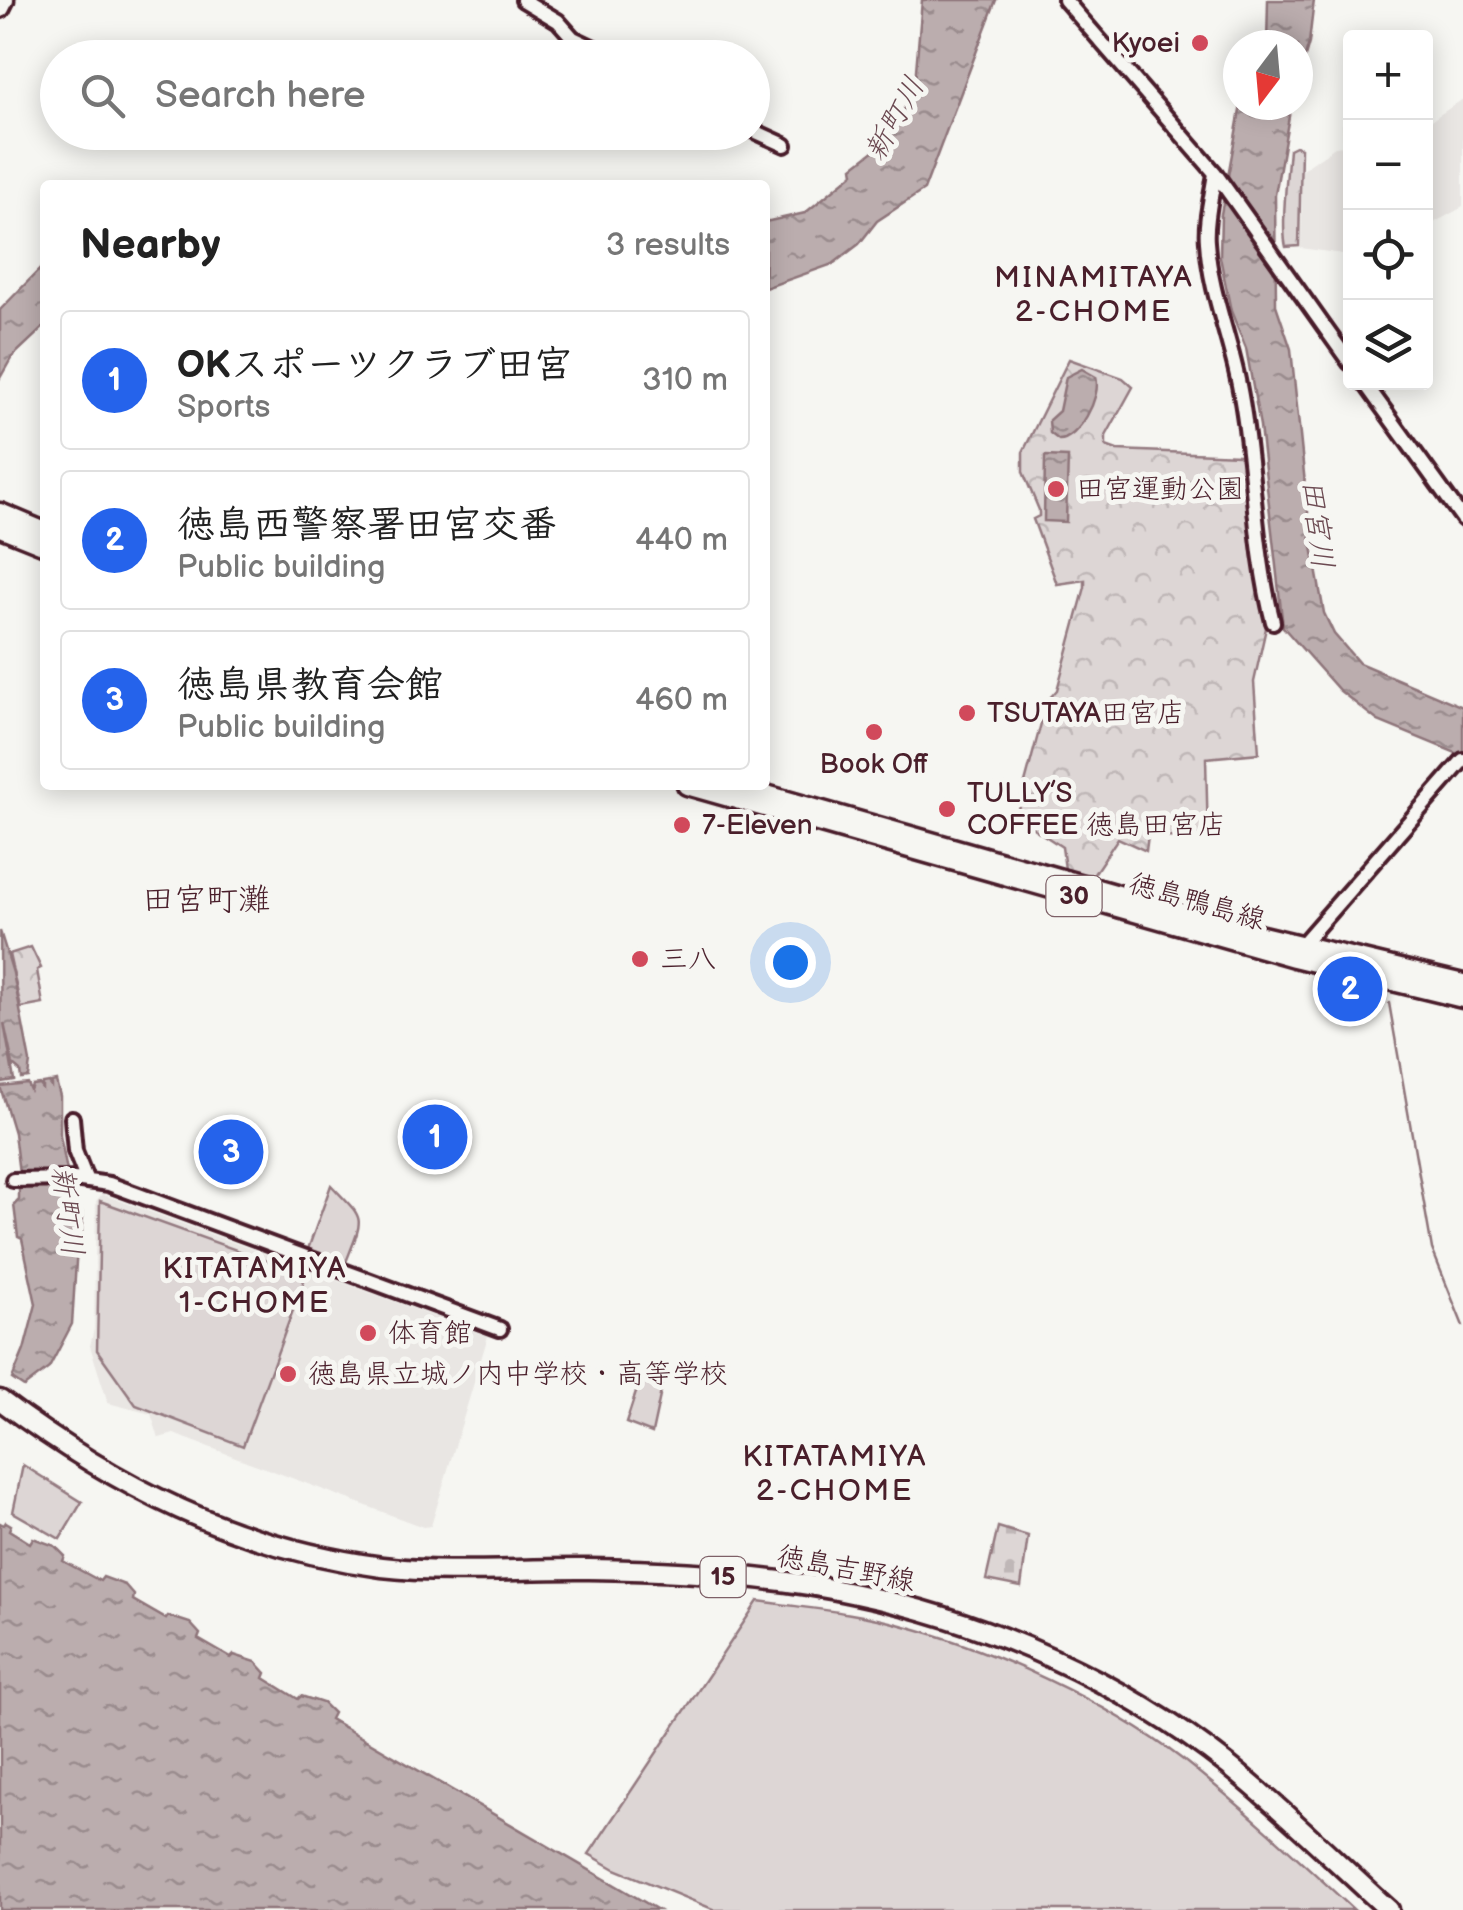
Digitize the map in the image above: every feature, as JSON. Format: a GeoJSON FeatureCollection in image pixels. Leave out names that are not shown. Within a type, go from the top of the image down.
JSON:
{"type":"FeatureCollection","features":[{"type":"Feature","properties":{"kind":"main road"},"geometry":{"type":"LineString","coordinates":[[0,8],[4,0]]}},
{"type":"Feature","properties":{"kind":"main road"},"geometry":{"type":"LineString","coordinates":[[0,513],[40,530]]}},
{"type":"Feature","properties":{"kind":"main road"},"geometry":{"type":"LineString","coordinates":[[0,526],[40,543]]}},
{"type":"Feature","properties":{"kind":"main road","name":"徳島鴨島線"},"geometry":{"type":"LineString","coordinates":[[705,790],[1463,998]]}},
{"type":"Feature","properties":{"kind":"main road","name":"徳島鴨島線"},"geometry":{"type":"LineString","coordinates":[[748,790],[1296,951],[1463,984]]}},
{"type":"Feature","properties":{"kind":"main road","name":"徳島吉野線"},"geometry":{"type":"LineString","coordinates":[[0,1400],[103,1469],[169,1506],[236,1533],[322,1556],[409,1569],[610,1570],[806,1584],[894,1603],[998,1636],[1088,1677],[1197,1743],[1261,1792],[1389,1910]]}},
{"type":"Feature","properties":{"kind":"street"},"geometry":{"type":"LineString","coordinates":[[524,0],[558,21],[577,40]]}},
{"type":"Feature","properties":{"kind":"street"},"geometry":{"type":"LineString","coordinates":[[1065,0],[1219,178],[1343,354]]}},
{"type":"Feature","properties":{"kind":"street"},"geometry":{"type":"LineString","coordinates":[[770,138],[785,145]]}},
{"type":"Feature","properties":{"kind":"street"},"geometry":{"type":"LineString","coordinates":[[1219,178],[1207,228],[1211,274],[1239,384],[1255,489],[1259,556],[1273,622]]}},
{"type":"Feature","properties":{"kind":"street"},"geometry":{"type":"LineString","coordinates":[[1370,390],[1463,520]]}},
{"type":"Feature","properties":{"kind":"street"},"geometry":{"type":"LineString","coordinates":[[1296,951],[1463,760]]}},
{"type":"Feature","properties":{"kind":"street"},"geometry":{"type":"LineString","coordinates":[[72,1118],[81,1180]]}},
{"type":"Feature","properties":{"kind":"street"},"geometry":{"type":"LineString","coordinates":[[13,1180],[81,1180],[138,1194],[500,1328]]}},
{"type":"Feature","properties":{"kind":"shaded area"},"geometry":{"type":"Polygon","coordinates":[[[1463,99],[1463,207],[1433,223],[1433,120],[1463,99]]]}},
{"type":"Feature","properties":{"kind":"shaded area"},"geometry":{"type":"Polygon","coordinates":[[[1343,146],[1343,254],[1301,248],[1302,170],[1335,147],[1343,146]]]}},
{"type":"Feature","properties":{"kind":"shaded area","name":"徳島県立城ノ内中学校・高等学校"},"geometry":{"type":"Polygon","coordinates":[[[102,1194],[488,1336],[431,1526],[423,1527],[174,1434],[159,1438],[151,1414],[108,1403],[90,1346],[94,1329],[96,1201],[102,1194]]]}},
{"type":"Feature","properties":{"kind":"green space"},"geometry":{"type":"Polygon","coordinates":[[[1301,148],[1299,246],[1286,247],[1284,213],[1289,149],[1301,148]]]}},
{"type":"Feature","properties":{"kind":"green space","name":"田宮運動公園"},"geometry":{"type":"Polygon","coordinates":[[[1069,359],[1123,378],[1133,387],[1106,436],[1106,446],[1117,450],[1239,455],[1245,464],[1252,556],[1266,628],[1254,682],[1259,753],[1206,758],[1208,841],[1148,835],[1146,851],[1118,838],[1092,877],[1065,869],[1062,847],[1017,813],[1047,701],[1057,690],[1085,587],[1085,580],[1057,584],[1033,519],[1039,516],[1039,510],[1023,472],[1023,452],[1069,359]]]}},
{"type":"Feature","properties":{"kind":"green space"},"geometry":{"type":"Polygon","coordinates":[[[31,947],[41,968],[37,970],[43,1004],[21,1008],[9,954],[31,947]]]}},
{"type":"Feature","properties":{"kind":"green space"},"geometry":{"type":"Polygon","coordinates":[[[331,1185],[356,1213],[359,1226],[346,1262],[341,1264],[307,1252],[331,1185]]]}},
{"type":"Feature","properties":{"kind":"green space"},"geometry":{"type":"Polygon","coordinates":[[[100,1201],[306,1275],[243,1446],[136,1405],[97,1350],[100,1201]]]}},
{"type":"Feature","properties":{"kind":"green space"},"geometry":{"type":"Polygon","coordinates":[[[641,1377],[663,1382],[652,1433],[626,1423],[641,1377]]]}},
{"type":"Feature","properties":{"kind":"green space"},"geometry":{"type":"Polygon","coordinates":[[[23,1465],[82,1502],[60,1539],[13,1512],[23,1465]]]}},
{"type":"Feature","properties":{"kind":"green space"},"geometry":{"type":"Polygon","coordinates":[[[998,1527],[1028,1536],[1021,1587],[986,1580],[998,1527]]]}},
{"type":"Feature","properties":{"kind":"green space"},"geometry":{"type":"Polygon","coordinates":[[[758,1601],[866,1617],[936,1635],[1010,1663],[1084,1698],[1182,1759],[1354,1910],[715,1910],[615,1869],[589,1854],[758,1601]]]}},
{"type":"Feature","properties":{"kind":"water"},"geometry":{"type":"Polygon","coordinates":[[[922,0],[996,0],[924,190],[877,221],[859,244],[833,264],[770,286],[770,221],[805,213],[854,173],[853,167],[875,150],[914,94],[922,0]]]}},
{"type":"Feature","properties":{"kind":"water"},"geometry":{"type":"Polygon","coordinates":[[[1268,0],[1314,0],[1311,30],[1267,30],[1268,0]]]}},
{"type":"Feature","properties":{"kind":"water"},"geometry":{"type":"Polygon","coordinates":[[[1238,120],[1288,120],[1275,195],[1276,305],[1291,349],[1311,541],[1324,613],[1334,634],[1359,663],[1463,707],[1463,756],[1378,721],[1339,690],[1283,627],[1260,426],[1246,348],[1231,311],[1220,257],[1221,214],[1238,120]]]}},
{"type":"Feature","properties":{"kind":"water"},"geometry":{"type":"Polygon","coordinates":[[[40,269],[40,331],[12,357],[0,378],[0,310],[40,269]]]}},
{"type":"Feature","properties":{"kind":"water"},"geometry":{"type":"Polygon","coordinates":[[[1082,369],[1096,377],[1092,406],[1074,433],[1059,440],[1050,433],[1049,420],[1059,411],[1066,377],[1082,369]]]}},
{"type":"Feature","properties":{"kind":"water","name":"田宮運動公園"},"geometry":{"type":"Polygon","coordinates":[[[1045,456],[1068,457],[1066,522],[1044,521],[1045,456]]]}},
{"type":"Feature","properties":{"kind":"water"},"geometry":{"type":"Polygon","coordinates":[[[0,931],[13,973],[30,1062],[28,1077],[21,1078],[13,1065],[4,1023],[14,1080],[1,1082],[0,931]]]}},
{"type":"Feature","properties":{"kind":"water","name":"新町川"},"geometry":{"type":"Polygon","coordinates":[[[56,1081],[60,1136],[73,1201],[82,1212],[82,1243],[77,1246],[72,1324],[49,1368],[24,1387],[12,1379],[36,1304],[22,1239],[18,1237],[14,1205],[19,1200],[19,1173],[14,1133],[0,1086],[27,1083],[30,1090],[32,1085],[42,1088],[42,1083],[51,1086],[56,1081]]]}},
{"type":"Feature","properties":{"kind":"water"},"geometry":{"type":"Polygon","coordinates":[[[0,1523],[11,1525],[9,1530],[30,1543],[33,1538],[55,1546],[65,1556],[63,1561],[100,1581],[103,1577],[125,1585],[134,1595],[133,1600],[166,1619],[168,1616],[190,1623],[200,1634],[198,1639],[231,1658],[234,1655],[256,1662],[266,1673],[264,1678],[298,1699],[301,1696],[323,1703],[333,1713],[330,1719],[658,1910],[0,1910],[0,1523]]]}},
{"type":"Feature","properties":{"kind":"waterway"},"geometry":{"type":"LineString","coordinates":[[1389,1003],[1432,1249],[1463,1326]]}},
{"type":"Feature","properties":{"kind":"place","name":"Kyoei"},"geometry":{"type":"Point","coordinates":[1200,43]}},
{"type":"Feature","properties":{"kind":"place","name":"田宮運動公園"},"geometry":{"type":"Point","coordinates":[1056,489]}},
{"type":"Feature","properties":{"kind":"place","name":"TSUTAYA田宮店"},"geometry":{"type":"Point","coordinates":[967,713]}},
{"type":"Feature","properties":{"kind":"place","name":"Book Off"},"geometry":{"type":"Point","coordinates":[874,732]}},
{"type":"Feature","properties":{"kind":"place","name":"TULLY’S COFFEE 徳島田宮店"},"geometry":{"type":"Point","coordinates":[947,809]}},
{"type":"Feature","properties":{"kind":"place","name":"7-Eleven"},"geometry":{"type":"Point","coordinates":[682,825]}},
{"type":"Feature","properties":{"kind":"place","name":"三八"},"geometry":{"type":"Point","coordinates":[640,959]}},
{"type":"Feature","properties":{"kind":"place","name":"徳島西警察署田宮交番"},"geometry":{"type":"Point","coordinates":[1350,989]}},
{"type":"Feature","properties":{"kind":"place","name":"OKスポーツクラブ田宮"},"geometry":{"type":"Point","coordinates":[435,1137]}},
{"type":"Feature","properties":{"kind":"place","name":"徳島県教育会館"},"geometry":{"type":"Point","coordinates":[231,1152]}},
{"type":"Feature","properties":{"kind":"place","name":"体育館"},"geometry":{"type":"Point","coordinates":[368,1333]}},
{"type":"Feature","properties":{"kind":"place","name":"徳島県立城ノ内中学校・高等学校"},"geometry":{"type":"Point","coordinates":[288,1374]}},
{"type":"Feature","properties":{"kind":"district","name":"MINAMITAYA 2-CHOME"},"geometry":{"type":"Point","coordinates":[1094,295]}},
{"type":"Feature","properties":{"kind":"district","name":"田宮町灘"},"geometry":{"type":"Point","coordinates":[206,900]}},
{"type":"Feature","properties":{"kind":"district","name":"KITATAMIYA 1-CHOME"},"geometry":{"type":"Point","coordinates":[255,1286]}},
{"type":"Feature","properties":{"kind":"district","name":"KITATAMIYA 2-CHOME"},"geometry":{"type":"Point","coordinates":[835,1474]}},
{"type":"Feature","properties":{"kind":"water label","name":"田宮川"},"geometry":{"type":"Point","coordinates":[1317,524]}}]}
